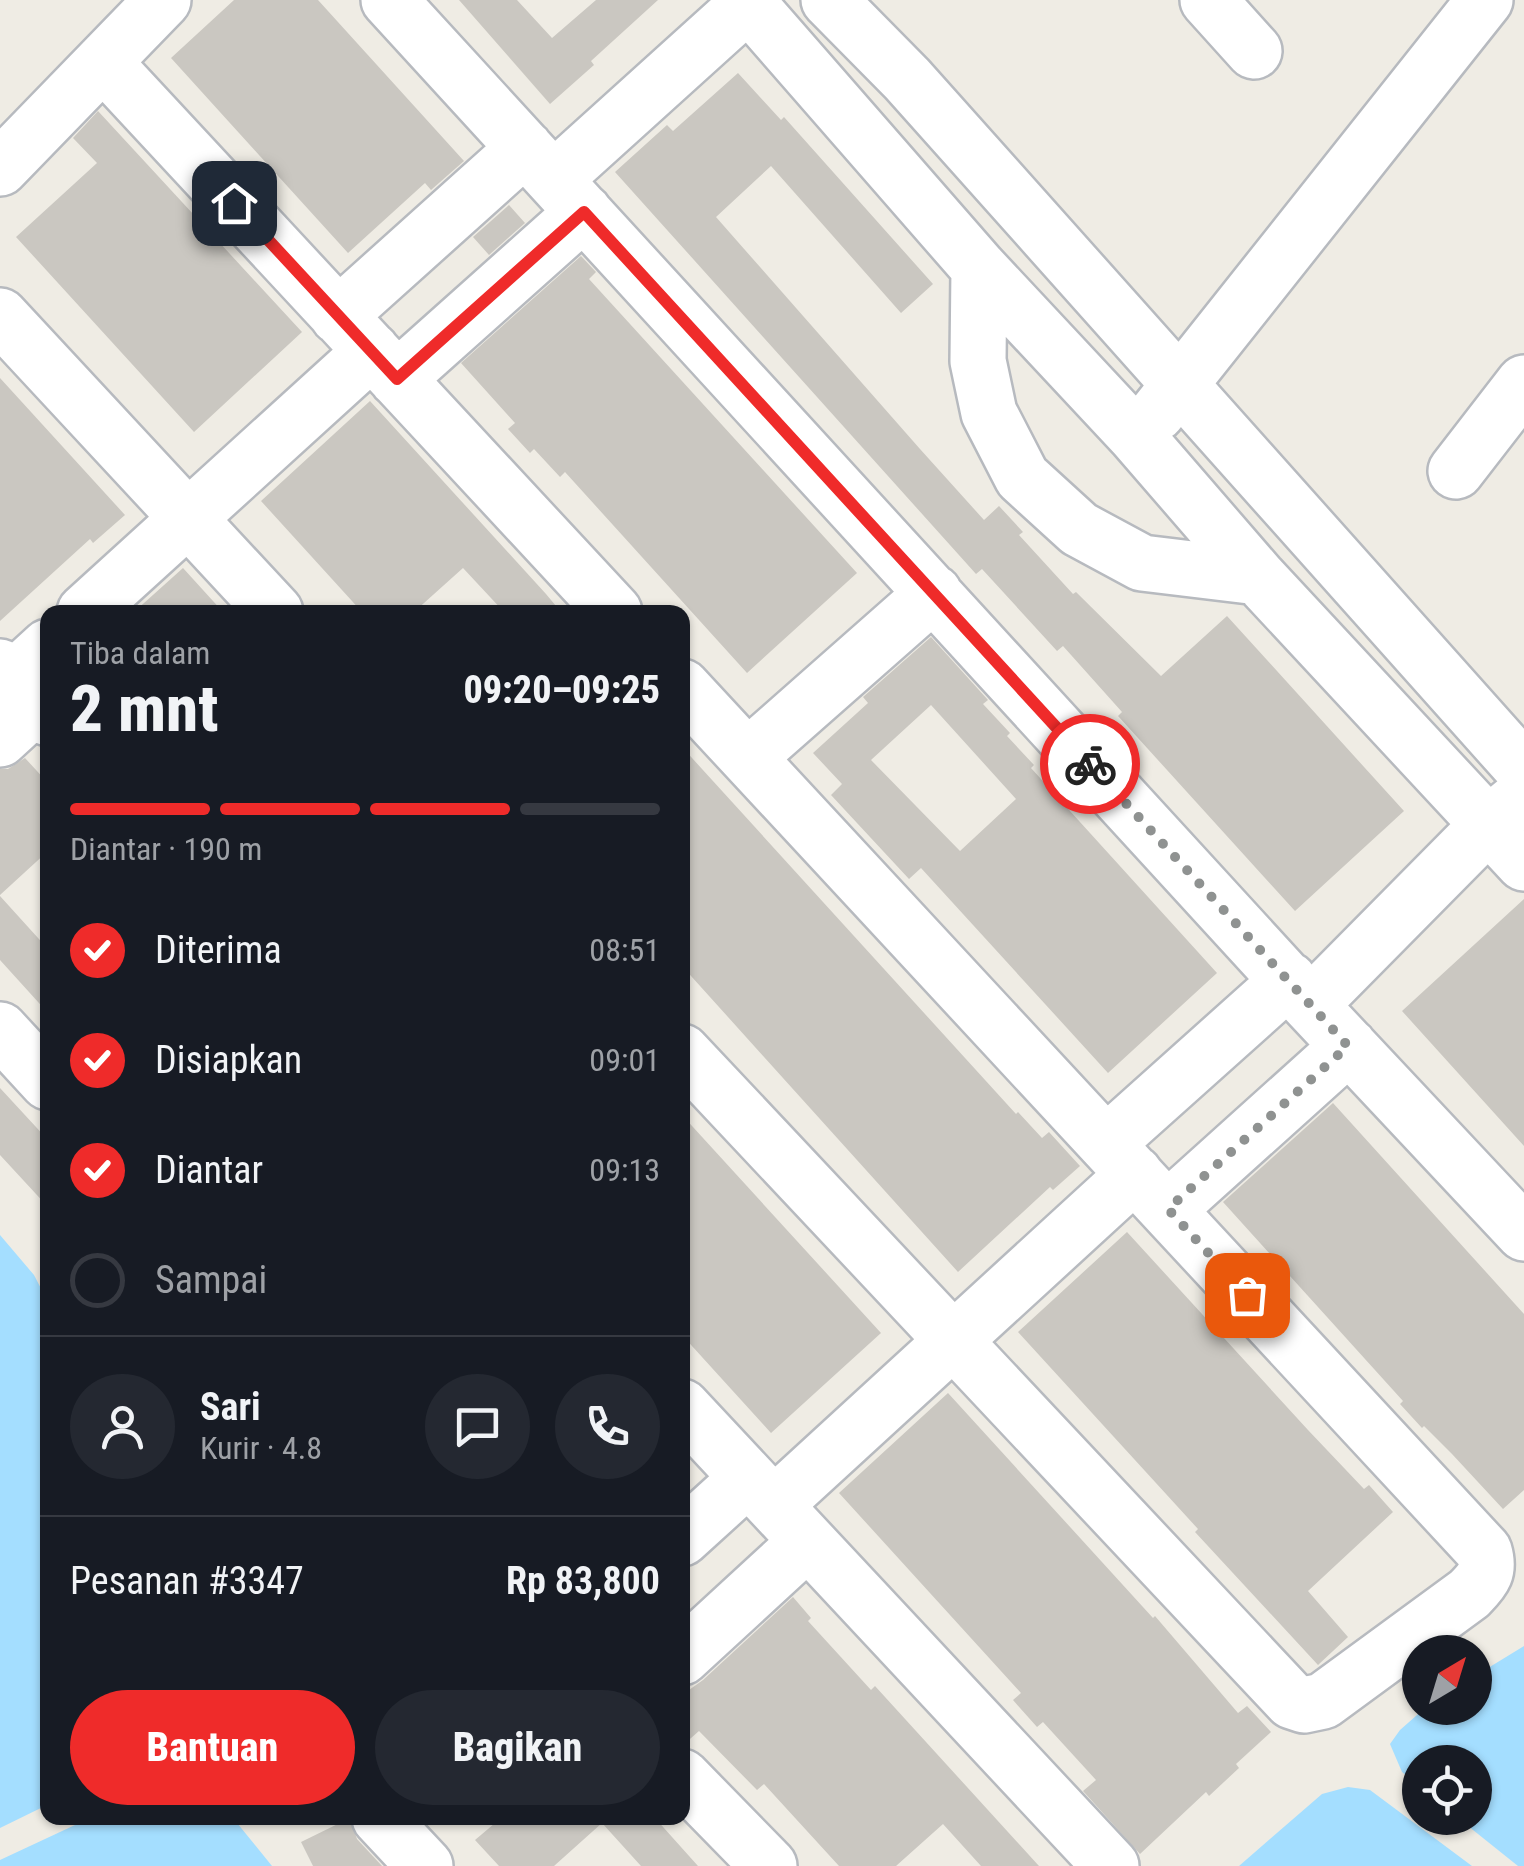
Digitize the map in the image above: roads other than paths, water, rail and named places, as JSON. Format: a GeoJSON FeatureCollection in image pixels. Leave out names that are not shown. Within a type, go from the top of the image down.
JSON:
{"type":"FeatureCollection","features":[{"type":"Feature","properties":{"kind":"street"},"geometry":{"type":"LineString","coordinates":[[390,0],[1524,1233]]}},
{"type":"Feature","properties":{"kind":"street"},"geometry":{"type":"LineString","coordinates":[[829,0],[906,79],[1524,770]]}},
{"type":"Feature","properties":{"kind":"street"},"geometry":{"type":"LineString","coordinates":[[1208,0],[1254,51]]}},
{"type":"Feature","properties":{"kind":"street"},"geometry":{"type":"LineString","coordinates":[[1136,436],[1180,387],[1485,0]]}},
{"type":"Feature","properties":{"kind":"street"},"geometry":{"type":"LineString","coordinates":[[92,605],[748,1],[979,268],[1136,436],[1258,577],[1512,827],[1300,993],[1137,1175],[951,1341],[776,1509],[690,1644]]}},
{"type":"Feature","properties":{"kind":"street"},"geometry":{"type":"LineString","coordinates":[[0,168],[103,62],[154,2]]}},
{"type":"Feature","properties":{"kind":"street"},"geometry":{"type":"LineString","coordinates":[[103,62],[607,605]]}},
{"type":"Feature","properties":{"kind":"street"},"geometry":{"type":"LineString","coordinates":[[369,349],[554,180]]}},
{"type":"Feature","properties":{"kind":"street"},"geometry":{"type":"LineString","coordinates":[[979,268],[978,361],[989,413],[1022,477],[1079,528],[1142,563],[1258,577]]}},
{"type":"Feature","properties":{"kind":"street"},"geometry":{"type":"LineString","coordinates":[[0,316],[269,605]]}},
{"type":"Feature","properties":{"kind":"street"},"geometry":{"type":"LineString","coordinates":[[1456,471],[1524,383]]}},
{"type":"Feature","properties":{"kind":"street"},"geometry":{"type":"LineString","coordinates":[[748,757],[934,594]]}},
{"type":"Feature","properties":{"kind":"street"},"geometry":{"type":"LineString","coordinates":[[690,695],[1484,1551],[1488,1566],[1484,1579],[1470,1594],[1323,1701],[1304,1705],[1292,1700],[690,1061]]}},
{"type":"Feature","properties":{"kind":"street"},"geometry":{"type":"LineString","coordinates":[[0,1030],[40,1073]]}},
{"type":"Feature","properties":{"kind":"street"},"geometry":{"type":"LineString","coordinates":[[1137,1175],[1348,1046]]}},
{"type":"Feature","properties":{"kind":"street"},"geometry":{"type":"LineString","coordinates":[[690,1416],[1110,1866]]}},
{"type":"Feature","properties":{"kind":"street"},"geometry":{"type":"LineString","coordinates":[[690,1536],[776,1509]]}},
{"type":"Feature","properties":{"kind":"street"},"geometry":{"type":"LineString","coordinates":[[690,1784],[769,1866]]}},
{"type":"Feature","properties":{"kind":"water"},"geometry":{"type":"Polygon","coordinates":[[[0,1235],[40,1287],[40,1808],[0,1828],[0,1235]]]}},
{"type":"Feature","properties":{"kind":"water"},"geometry":{"type":"Polygon","coordinates":[[[1524,1646],[1524,1866],[1518,1866],[1479,1835],[1492,1835],[1492,1745],[1402,1745],[1402,1772],[1390,1744],[1406,1725],[1492,1725],[1492,1666],[1524,1646]]]}},
{"type":"Feature","properties":{"kind":"water"},"geometry":{"type":"Polygon","coordinates":[[[1348,1787],[1370,1790],[1402,1814],[1402,1835],[1430,1835],[1472,1866],[1239,1866],[1322,1794],[1348,1787]]]}},
{"type":"Feature","properties":{"kind":"water"},"geometry":{"type":"Polygon","coordinates":[[[75,1825],[239,1825],[272,1866],[0,1866],[0,1860],[75,1825]]]}}]}
